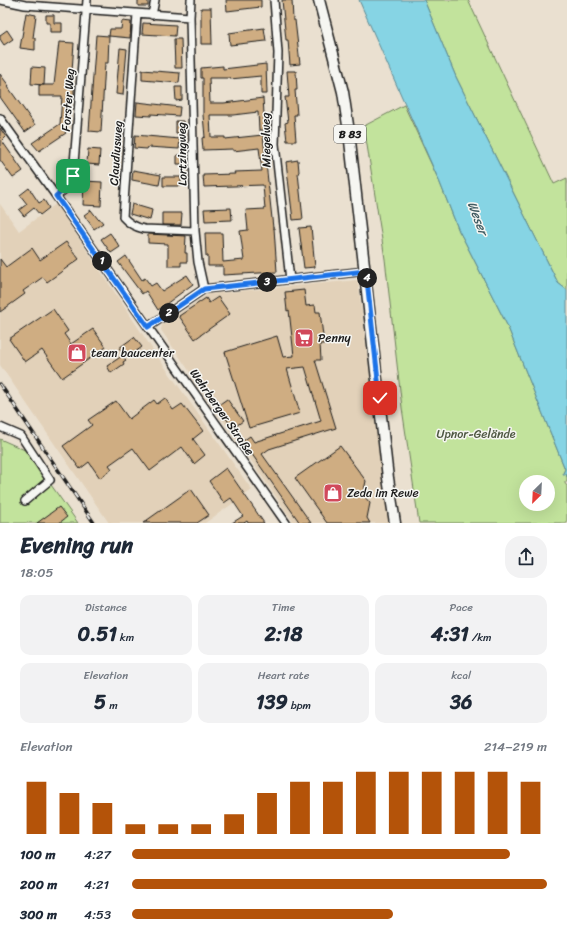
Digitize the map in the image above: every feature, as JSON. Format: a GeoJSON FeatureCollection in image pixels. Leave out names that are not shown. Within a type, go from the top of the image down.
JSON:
{"type":"FeatureCollection","features":[{"type":"Feature","properties":{"kind":"main road","name":"B 83"},"geometry":{"type":"LineString","coordinates":[[319,0],[327,26],[344,100],[349,132],[366,271],[388,478],[395,523]]}},
{"type":"Feature","properties":{"kind":"street"},"geometry":{"type":"LineString","coordinates":[[1,0],[25,5],[190,17]]}},
{"type":"Feature","properties":{"kind":"street","name":"Forster Weg"},"geometry":{"type":"LineString","coordinates":[[56,196],[66,188],[73,176],[87,0]]}},
{"type":"Feature","properties":{"kind":"street"},"geometry":{"type":"LineString","coordinates":[[152,15],[155,0]]}},
{"type":"Feature","properties":{"kind":"street","name":"Lortzingweg"},"geometry":{"type":"LineString","coordinates":[[191,0],[190,17],[195,231],[198,262],[204,289]]}},
{"type":"Feature","properties":{"kind":"street","name":"Miegelweg"},"geometry":{"type":"LineString","coordinates":[[274,0],[278,53],[276,144],[290,280]]}},
{"type":"Feature","properties":{"kind":"street","name":"Claudiusweg"},"geometry":{"type":"LineString","coordinates":[[137,14],[123,217],[136,227],[144,229],[195,231]]}},
{"type":"Feature","properties":{"kind":"street","name":"Wehrberger Straße"},"geometry":{"type":"LineString","coordinates":[[0,118],[286,523]]}},
{"type":"Feature","properties":{"kind":"street"},"geometry":{"type":"LineString","coordinates":[[148,327],[204,289],[366,271]]}},
{"type":"Feature","properties":{"kind":"street"},"geometry":{"type":"LineString","coordinates":[[0,427],[21,436],[50,480],[25,501]]}},
{"type":"Feature","properties":{"kind":"shaded area"},"geometry":{"type":"Polygon","coordinates":[[[0,204],[19,231],[56,204],[155,353],[252,490],[205,523],[109,523],[0,365],[0,204]]]}},
{"type":"Feature","properties":{"kind":"shaded area"},"geometry":{"type":"Polygon","coordinates":[[[358,280],[378,445],[390,523],[294,523],[161,330],[162,325],[208,294],[358,280]]]}},
{"type":"Feature","properties":{"kind":"green space"},"geometry":{"type":"Polygon","coordinates":[[[424,0],[468,0],[554,184],[567,178],[567,290],[558,283],[456,77],[424,0]]]}},
{"type":"Feature","properties":{"kind":"green space","name":"Upnor-Gelände"},"geometry":{"type":"Polygon","coordinates":[[[404,105],[440,183],[459,231],[507,325],[565,469],[563,473],[567,474],[567,482],[564,482],[567,486],[567,523],[419,523],[402,408],[385,259],[364,126],[404,105]]]}},
{"type":"Feature","properties":{"kind":"green space"},"geometry":{"type":"Polygon","coordinates":[[[0,439],[27,451],[78,523],[0,523],[0,439]]]}},
{"type":"Feature","properties":{"kind":"water","name":"Weser"},"geometry":{"type":"Polygon","coordinates":[[[359,0],[424,0],[456,77],[558,283],[567,290],[567,474],[563,474],[565,469],[507,325],[459,231],[440,183],[359,0]]]}},
{"type":"Feature","properties":{"kind":"building"},"geometry":{"type":"Polygon","coordinates":[[[138,0],[148,0],[148,6],[138,6],[138,0]]]}},
{"type":"Feature","properties":{"kind":"building"},"geometry":{"type":"Polygon","coordinates":[[[226,0],[261,0],[261,7],[227,11],[226,0]]]}},
{"type":"Feature","properties":{"kind":"building"},"geometry":{"type":"Polygon","coordinates":[[[282,0],[292,0],[293,20],[295,20],[300,64],[290,65],[282,0]]]}},
{"type":"Feature","properties":{"kind":"building"},"geometry":{"type":"Polygon","coordinates":[[[201,8],[211,8],[212,44],[201,44],[201,8]]]}},
{"type":"Feature","properties":{"kind":"building"},"geometry":{"type":"Polygon","coordinates":[[[26,13],[36,15],[33,38],[35,38],[35,50],[20,48],[26,13]]]}},
{"type":"Feature","properties":{"kind":"building"},"geometry":{"type":"Polygon","coordinates":[[[46,15],[54,15],[54,23],[62,23],[62,32],[50,32],[50,23],[46,23],[46,15]]]}},
{"type":"Feature","properties":{"kind":"building"},"geometry":{"type":"Polygon","coordinates":[[[122,21],[131,22],[130,38],[109,36],[110,29],[121,29],[122,21]]]}},
{"type":"Feature","properties":{"kind":"building"},"geometry":{"type":"Polygon","coordinates":[[[143,23],[176,25],[175,36],[142,34],[143,23]]]}},
{"type":"Feature","properties":{"kind":"building"},"geometry":{"type":"Polygon","coordinates":[[[264,28],[266,41],[230,45],[229,33],[264,28]]]}},
{"type":"Feature","properties":{"kind":"building"},"geometry":{"type":"Polygon","coordinates":[[[7,30],[13,39],[4,45],[0,39],[0,35],[7,30]]]}},
{"type":"Feature","properties":{"kind":"building"},"geometry":{"type":"Polygon","coordinates":[[[96,35],[109,36],[108,63],[105,63],[101,132],[89,131],[96,35]]]}},
{"type":"Feature","properties":{"kind":"building"},"geometry":{"type":"Polygon","coordinates":[[[174,39],[181,39],[182,68],[175,68],[174,39]]]}},
{"type":"Feature","properties":{"kind":"building"},"geometry":{"type":"Polygon","coordinates":[[[59,42],[74,43],[71,85],[74,85],[74,96],[70,96],[67,127],[64,130],[66,133],[39,151],[32,143],[60,124],[62,96],[39,96],[39,85],[54,85],[59,42]]]}},
{"type":"Feature","properties":{"kind":"building"},"geometry":{"type":"Polygon","coordinates":[[[120,48],[127,49],[123,95],[116,94],[120,48]]]}},
{"type":"Feature","properties":{"kind":"building"},"geometry":{"type":"Polygon","coordinates":[[[266,64],[267,94],[261,94],[261,76],[230,79],[209,78],[210,103],[224,103],[263,98],[265,130],[259,130],[258,112],[233,115],[210,115],[211,137],[225,137],[225,139],[263,135],[274,228],[277,272],[223,275],[223,266],[208,266],[205,233],[222,233],[223,262],[244,260],[240,231],[248,230],[246,210],[265,209],[263,185],[204,187],[203,175],[262,171],[259,148],[233,151],[233,149],[203,150],[202,138],[205,137],[203,115],[203,78],[201,78],[201,68],[223,66],[223,69],[266,64]]]}},
{"type":"Feature","properties":{"kind":"building"},"geometry":{"type":"Polygon","coordinates":[[[32,67],[45,68],[44,85],[31,84],[32,67]]]}},
{"type":"Feature","properties":{"kind":"building"},"geometry":{"type":"Polygon","coordinates":[[[142,70],[180,73],[179,83],[142,80],[142,70]]]}},
{"type":"Feature","properties":{"kind":"building"},"geometry":{"type":"Polygon","coordinates":[[[287,71],[296,71],[297,90],[295,90],[297,115],[294,115],[296,141],[287,141],[285,123],[288,122],[285,97],[289,97],[287,71]]]}},
{"type":"Feature","properties":{"kind":"building"},"geometry":{"type":"Polygon","coordinates":[[[0,74],[35,125],[25,132],[0,97],[0,74]]]}},
{"type":"Feature","properties":{"kind":"building"},"geometry":{"type":"Polygon","coordinates":[[[175,87],[182,87],[182,100],[176,101],[175,87]]]}},
{"type":"Feature","properties":{"kind":"building"},"geometry":{"type":"Polygon","coordinates":[[[137,102],[180,107],[179,116],[151,114],[151,116],[136,115],[137,102]]]}},
{"type":"Feature","properties":{"kind":"building"},"geometry":{"type":"Polygon","coordinates":[[[176,121],[183,121],[183,133],[176,133],[176,121]]]}},
{"type":"Feature","properties":{"kind":"building"},"geometry":{"type":"Polygon","coordinates":[[[0,128],[6,137],[2,141],[23,171],[13,178],[0,160],[0,128]]]}},
{"type":"Feature","properties":{"kind":"building"},"geometry":{"type":"Polygon","coordinates":[[[135,135],[180,139],[179,149],[148,147],[147,149],[134,148],[135,135]]]}},
{"type":"Feature","properties":{"kind":"building"},"geometry":{"type":"Polygon","coordinates":[[[88,149],[100,150],[99,165],[87,164],[88,149]]]}},
{"type":"Feature","properties":{"kind":"building"},"geometry":{"type":"Polygon","coordinates":[[[177,155],[183,155],[183,164],[177,164],[177,155]]]}},
{"type":"Feature","properties":{"kind":"building"},"geometry":{"type":"Polygon","coordinates":[[[298,160],[303,219],[293,220],[286,162],[298,160]]]}},
{"type":"Feature","properties":{"kind":"building"},"geometry":{"type":"Polygon","coordinates":[[[133,170],[161,175],[159,185],[132,180],[133,170]]]}},
{"type":"Feature","properties":{"kind":"building"},"geometry":{"type":"Polygon","coordinates":[[[163,177],[181,177],[181,186],[163,186],[163,177]]]}},
{"type":"Feature","properties":{"kind":"building"},"geometry":{"type":"Polygon","coordinates":[[[84,181],[102,182],[101,206],[83,205],[84,181]]]}},
{"type":"Feature","properties":{"kind":"building"},"geometry":{"type":"Polygon","coordinates":[[[29,188],[39,203],[44,200],[49,208],[40,215],[34,208],[24,216],[19,210],[27,204],[20,195],[29,188]]]}},
{"type":"Feature","properties":{"kind":"building"},"geometry":{"type":"Polygon","coordinates":[[[132,204],[152,210],[150,220],[130,214],[132,204]]]}},
{"type":"Feature","properties":{"kind":"building"},"geometry":{"type":"Polygon","coordinates":[[[231,208],[232,220],[205,221],[204,209],[231,208]]]}},
{"type":"Feature","properties":{"kind":"building"},"geometry":{"type":"Polygon","coordinates":[[[91,210],[103,223],[94,229],[84,215],[91,210]]]}},
{"type":"Feature","properties":{"kind":"building"},"geometry":{"type":"Polygon","coordinates":[[[162,213],[182,213],[181,225],[162,225],[162,213]]]}},
{"type":"Feature","properties":{"kind":"building"},"geometry":{"type":"Polygon","coordinates":[[[311,227],[315,267],[304,268],[299,228],[311,227]]]}},
{"type":"Feature","properties":{"kind":"building"},"geometry":{"type":"Polygon","coordinates":[[[110,233],[120,247],[111,253],[101,239],[110,233]]]}},
{"type":"Feature","properties":{"kind":"building"},"geometry":{"type":"Polygon","coordinates":[[[148,234],[186,236],[185,253],[187,253],[187,262],[181,262],[181,266],[168,266],[168,244],[148,243],[148,234]]]}},
{"type":"Feature","properties":{"kind":"building"},"geometry":{"type":"Polygon","coordinates":[[[66,242],[79,259],[47,282],[43,277],[23,291],[25,294],[0,312],[0,259],[6,267],[32,248],[40,260],[66,242]]]}},
{"type":"Feature","properties":{"kind":"building"},"geometry":{"type":"Polygon","coordinates":[[[126,256],[142,280],[145,278],[151,286],[156,283],[162,291],[187,275],[193,284],[158,310],[146,291],[142,294],[118,262],[126,256]]]}},
{"type":"Feature","properties":{"kind":"building"},"geometry":{"type":"Polygon","coordinates":[[[304,290],[306,306],[315,305],[316,312],[320,312],[324,344],[320,344],[321,360],[315,360],[336,428],[269,449],[262,454],[311,523],[300,523],[249,450],[246,451],[240,443],[250,436],[254,442],[321,421],[305,367],[287,369],[300,413],[249,428],[225,352],[277,336],[283,357],[294,356],[289,310],[287,311],[285,292],[304,290]]]}},
{"type":"Feature","properties":{"kind":"building"},"geometry":{"type":"Polygon","coordinates":[[[218,297],[230,314],[195,339],[179,316],[206,298],[209,303],[218,297]]]}},
{"type":"Feature","properties":{"kind":"building"},"geometry":{"type":"Polygon","coordinates":[[[53,309],[68,331],[64,334],[71,344],[93,329],[106,347],[62,378],[42,350],[25,362],[9,339],[53,309]]]}},
{"type":"Feature","properties":{"kind":"building"},"geometry":{"type":"Polygon","coordinates":[[[134,337],[142,347],[127,358],[119,348],[134,337]]]}},
{"type":"Feature","properties":{"kind":"building"},"geometry":{"type":"Polygon","coordinates":[[[122,356],[126,360],[123,362],[124,364],[111,373],[107,366],[122,356]]]}},
{"type":"Feature","properties":{"kind":"building"},"geometry":{"type":"Polygon","coordinates":[[[165,398],[173,410],[182,404],[203,431],[193,439],[205,455],[194,464],[182,447],[150,471],[133,448],[109,465],[112,469],[100,478],[89,462],[80,469],[63,446],[92,425],[88,420],[116,401],[129,419],[154,400],[157,404],[165,398]]]}},
{"type":"Feature","properties":{"kind":"building"},"geometry":{"type":"Polygon","coordinates":[[[227,399],[243,421],[233,428],[217,406],[227,399]]]}},
{"type":"Feature","properties":{"kind":"building"},"geometry":{"type":"Polygon","coordinates":[[[340,446],[366,481],[363,495],[370,503],[367,518],[370,523],[327,523],[295,478],[340,446]]]}},
{"type":"Feature","properties":{"kind":"building"},"geometry":{"type":"Polygon","coordinates":[[[226,468],[264,523],[248,523],[247,521],[244,523],[232,523],[243,516],[231,498],[224,503],[209,481],[226,468]]]}},
{"type":"Feature","properties":{"kind":"building"},"geometry":{"type":"Polygon","coordinates":[[[191,489],[209,515],[197,523],[143,523],[191,489]]]}},
{"type":"Feature","properties":{"kind":"building"},"geometry":{"type":"Polygon","coordinates":[[[59,507],[67,517],[59,523],[37,523],[59,507]]]}},
{"type":"Feature","properties":{"kind":"railway"},"geometry":{"type":"LineString","coordinates":[[0,384],[94,523]]}},
{"type":"Feature","properties":{"kind":"place","name":"Penny"},"geometry":{"type":"Point","coordinates":[304,338]}},
{"type":"Feature","properties":{"kind":"place","name":"team baucenter"},"geometry":{"type":"Point","coordinates":[77,353]}},
{"type":"Feature","properties":{"kind":"place","name":"Zeda im Rewe"},"geometry":{"type":"Point","coordinates":[333,493]}},
{"type":"Feature","properties":{"kind":"route"},"geometry":{"type":"LineString","coordinates":[[73,176],[66,188],[56,196],[148,327],[204,289],[366,271],[380,398]]}}]}
